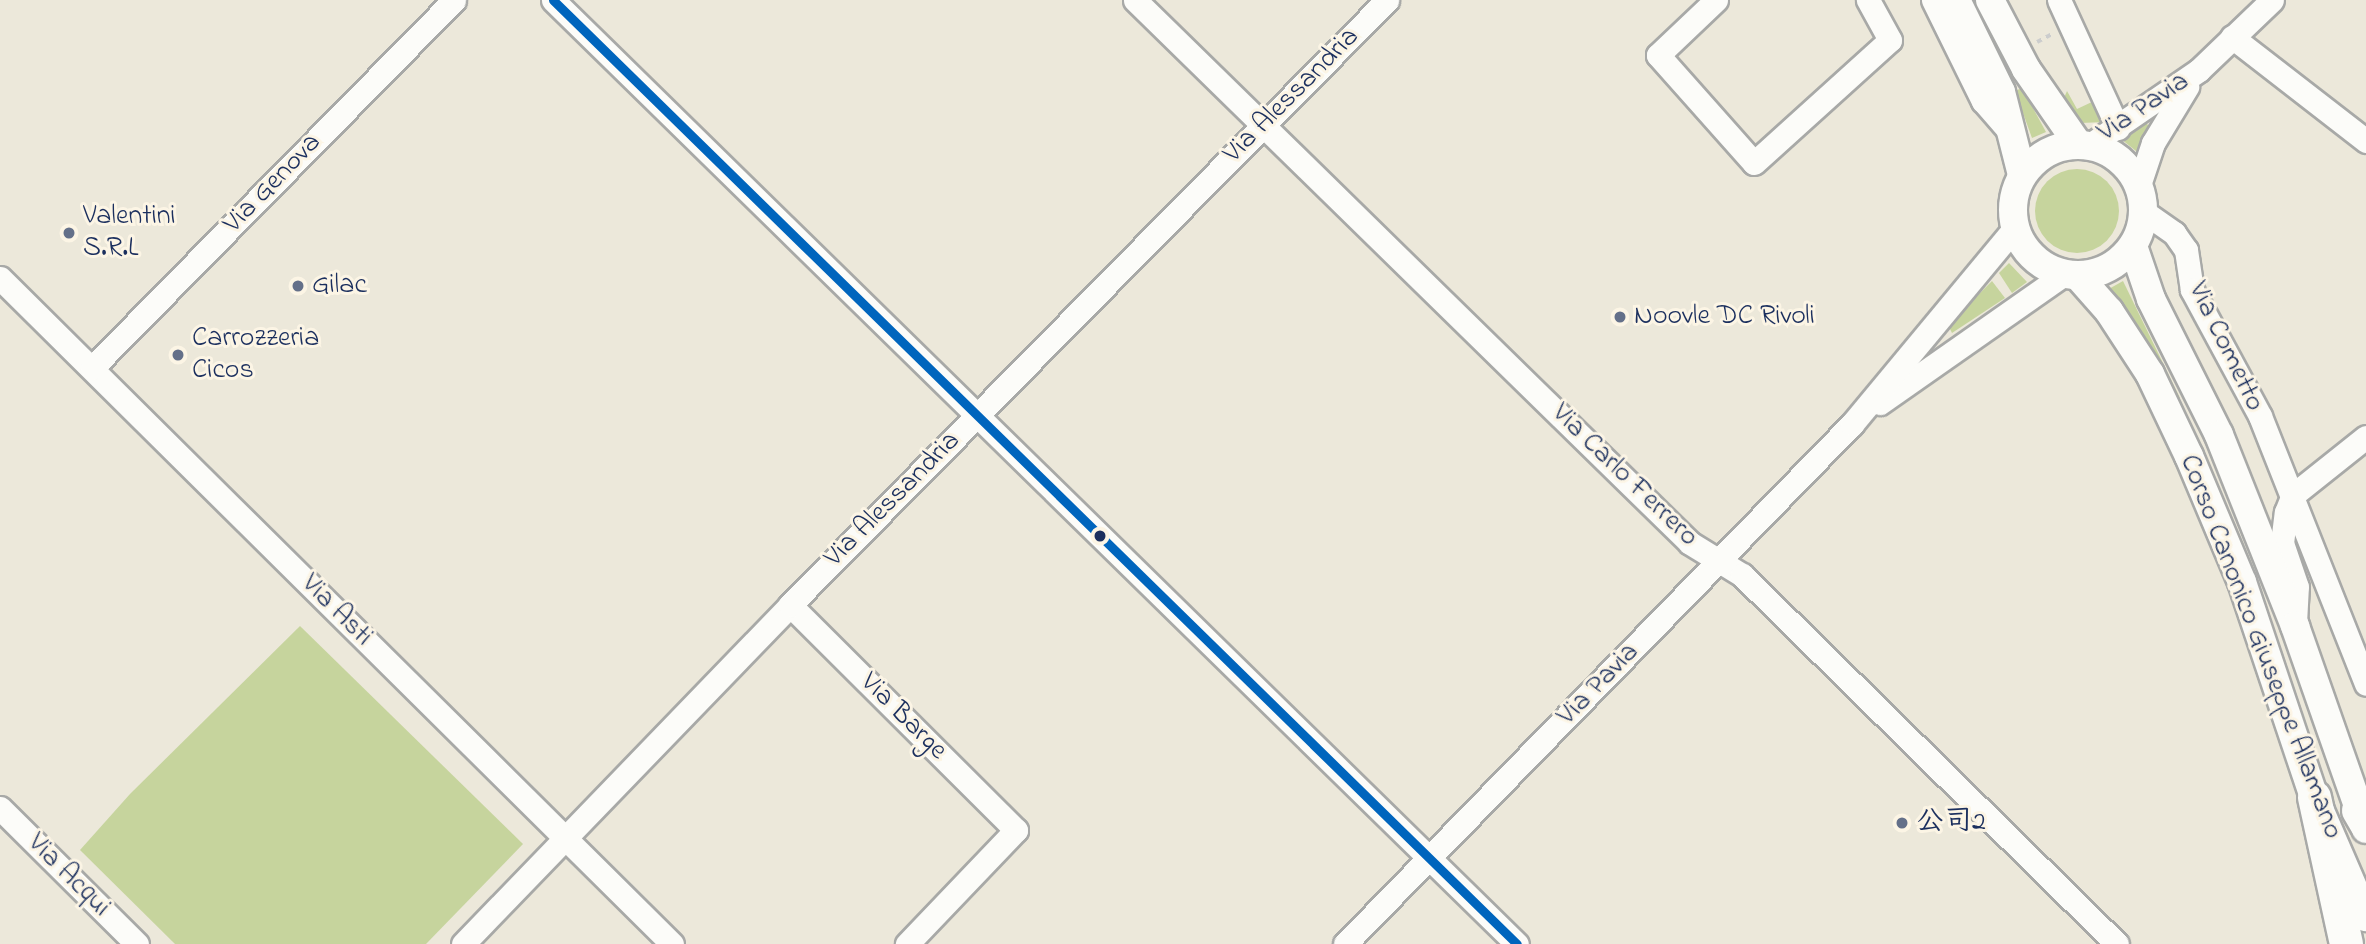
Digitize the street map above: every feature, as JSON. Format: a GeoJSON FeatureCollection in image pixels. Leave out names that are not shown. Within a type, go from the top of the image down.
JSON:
{"type":"FeatureCollection","features":[{"type":"Feature","properties":{"kind":"highway"},"geometry":{"type":"LineString","coordinates":[[2314,797],[2346,944]]}},
{"type":"Feature","properties":{"kind":"main road"},"geometry":{"type":"LineString","coordinates":[[1956,0],[2001,92],[2015,138],[2022,175]]}},
{"type":"Feature","properties":{"kind":"main road"},"geometry":{"type":"LineString","coordinates":[[1990,0],[2052,112],[2084,144]]}},
{"type":"Feature","properties":{"kind":"main road"},"geometry":{"type":"LineString","coordinates":[[2084,144],[2111,152],[2139,185],[2144,212],[2133,246],[2119,262],[2100,272],[2071,275],[2033,258],[2015,228],[2013,201],[2022,175],[2036,159],[2056,148],[2084,144]]}},
{"type":"Feature","properties":{"kind":"main road","name":"Corso Canonico Giuseppe Allamano"},"geometry":{"type":"LineString","coordinates":[[2133,246],[2151,299],[2219,435],[2295,626],[2363,821]]}},
{"type":"Feature","properties":{"kind":"main road","name":"Corso Canonico Giuseppe Allamano"},"geometry":{"type":"LineString","coordinates":[[2071,275],[2109,311],[2150,374],[2189,456],[2242,582],[2314,797],[2366,917]]}},
{"type":"Feature","properties":{"kind":"street","name":"Via Genova"},"geometry":{"type":"LineString","coordinates":[[92,368],[454,0]]}},
{"type":"Feature","properties":{"kind":"street"},"geometry":{"type":"LineString","coordinates":[[553,0],[1517,944]]}},
{"type":"Feature","properties":{"kind":"street","name":"Via Carlo Ferrero"},"geometry":{"type":"LineString","coordinates":[[1135,0],[1690,543],[1742,575],[2117,944]]}},
{"type":"Feature","properties":{"kind":"street","name":"Via Alessandria"},"geometry":{"type":"LineString","coordinates":[[463,944],[790,605],[1387,0]]}},
{"type":"Feature","properties":{"kind":"street"},"geometry":{"type":"LineString","coordinates":[[1716,0],[1657,55],[1754,163],[1890,40],[1868,0]]}},
{"type":"Feature","properties":{"kind":"street"},"geometry":{"type":"LineString","coordinates":[[1933,0],[1983,101],[2015,138]]}},
{"type":"Feature","properties":{"kind":"street"},"geometry":{"type":"LineString","coordinates":[[2059,0],[2118,128]]}},
{"type":"Feature","properties":{"kind":"street","name":"Via Pavia"},"geometry":{"type":"LineString","coordinates":[[2084,144],[2118,128],[2199,70],[2266,2]]}},
{"type":"Feature","properties":{"kind":"street"},"geometry":{"type":"LineString","coordinates":[[2232,37],[2366,141]]}},
{"type":"Feature","properties":{"kind":"street","name":"Via Pavia"},"geometry":{"type":"LineString","coordinates":[[2139,185],[2153,142],[2199,70]]}},
{"type":"Feature","properties":{"kind":"street","name":"Via Cometto"},"geometry":{"type":"LineString","coordinates":[[2144,212],[2174,233],[2186,250],[2192,290],[2244,383],[2293,495],[2366,684]]}},
{"type":"Feature","properties":{"kind":"street","name":"Via Pavia"},"geometry":{"type":"LineString","coordinates":[[1345,944],[1852,424],[2015,228]]}},
{"type":"Feature","properties":{"kind":"street","name":"Via Pavia"},"geometry":{"type":"LineString","coordinates":[[1852,424],[2071,275]]}},
{"type":"Feature","properties":{"kind":"street","name":"Via Asti"},"geometry":{"type":"LineString","coordinates":[[0,278],[672,944]]}},
{"type":"Feature","properties":{"kind":"street"},"geometry":{"type":"LineString","coordinates":[[2295,626],[2297,587],[2282,533],[2293,495],[2366,437]]}},
{"type":"Feature","properties":{"kind":"street","name":"Via Barge"},"geometry":{"type":"LineString","coordinates":[[790,605],[1016,830],[907,944]]}},
{"type":"Feature","properties":{"kind":"street","name":"Via Acqui"},"geometry":{"type":"LineString","coordinates":[[0,808],[137,944]]}},
{"type":"Feature","properties":{"kind":"path"},"geometry":{"type":"LineString","coordinates":[[2017,52],[2070,25]]}},
{"type":"Feature","properties":{"kind":"green space"},"geometry":{"type":"Polygon","coordinates":[[[2022,88],[2046,132],[2032,138],[2015,91],[2022,88]]]}},
{"type":"Feature","properties":{"kind":"green space"},"geometry":{"type":"Polygon","coordinates":[[[2067,91],[2077,109],[2094,101],[2106,122],[2080,123],[2063,100],[2067,91]]]}},
{"type":"Feature","properties":{"kind":"green space"},"geometry":{"type":"Polygon","coordinates":[[[2145,122],[2150,127],[2141,155],[2121,139],[2145,122]]]}},
{"type":"Feature","properties":{"kind":"green space"},"geometry":{"type":"Polygon","coordinates":[[[2077,169],[2093,172],[2107,181],[2116,195],[2119,211],[2116,227],[2107,241],[2093,250],[2077,253],[2061,250],[2047,241],[2038,227],[2035,211],[2038,195],[2047,181],[2061,172],[2077,169]]]}},
{"type":"Feature","properties":{"kind":"green space"},"geometry":{"type":"Polygon","coordinates":[[[2009,263],[2027,282],[2012,293],[1999,273],[2009,263]]]}},
{"type":"Feature","properties":{"kind":"green space"},"geometry":{"type":"Polygon","coordinates":[[[1992,281],[2005,298],[1952,333],[1948,325],[1992,281]]]}},
{"type":"Feature","properties":{"kind":"green space"},"geometry":{"type":"Polygon","coordinates":[[[2123,281],[2180,398],[2178,399],[2107,290],[2123,281]]]}},
{"type":"Feature","properties":{"kind":"green space"},"geometry":{"type":"Polygon","coordinates":[[[300,626],[523,844],[426,944],[175,944],[80,850],[130,794],[300,626]]]}},
{"type":"Feature","properties":{"kind":"transit line"},"geometry":{"type":"LineString","coordinates":[[553,0],[1517,944]]}},
{"type":"Feature","properties":{"kind":"place","name":"Valentini S.R.L"},"geometry":{"type":"Point","coordinates":[69,233]}},
{"type":"Feature","properties":{"kind":"place","name":"Gilac"},"geometry":{"type":"Point","coordinates":[298,286]}},
{"type":"Feature","properties":{"kind":"place","name":"Noovle DC Rivoli"},"geometry":{"type":"Point","coordinates":[1620,317]}},
{"type":"Feature","properties":{"kind":"place","name":"Carrozzeria Cicos"},"geometry":{"type":"Point","coordinates":[178,355]}},
{"type":"Feature","properties":{"kind":"place","name":"公司2"},"geometry":{"type":"Point","coordinates":[1902,823]}}]}
